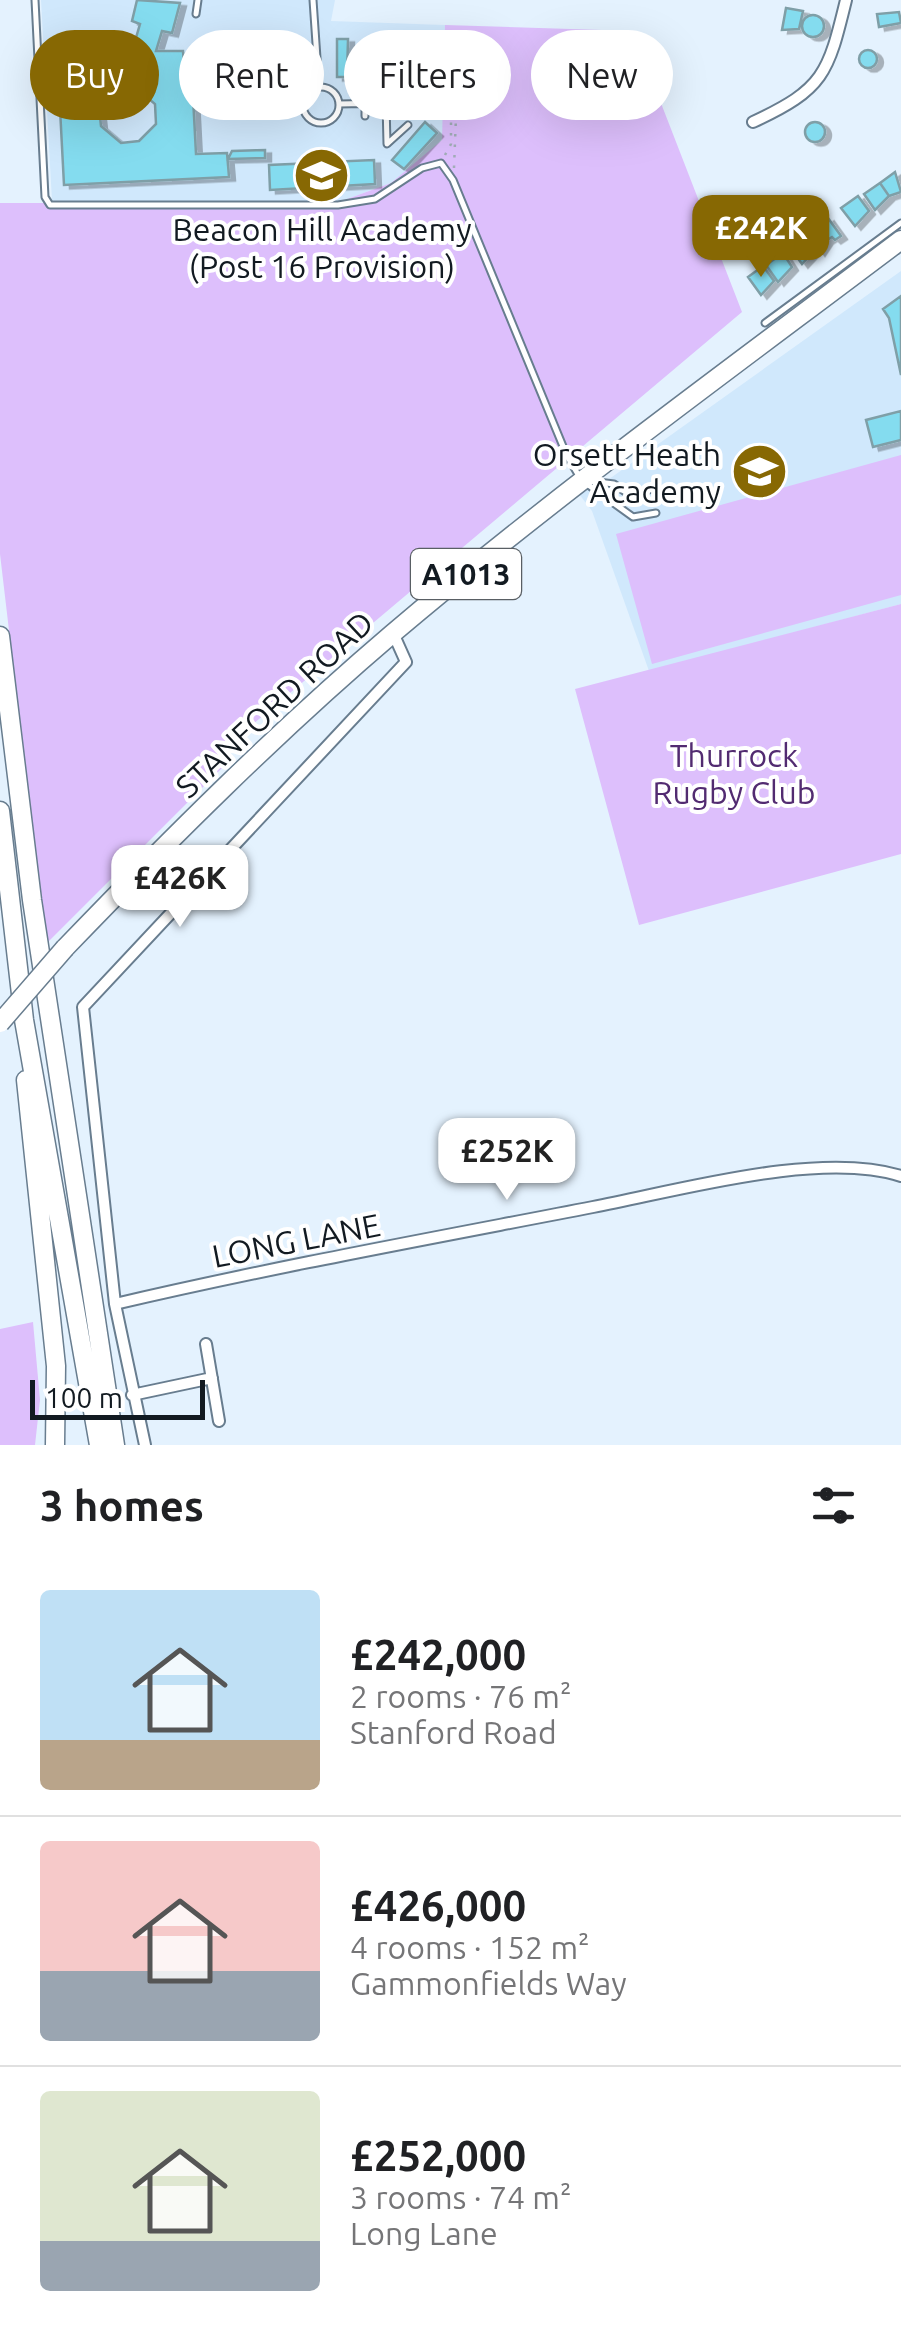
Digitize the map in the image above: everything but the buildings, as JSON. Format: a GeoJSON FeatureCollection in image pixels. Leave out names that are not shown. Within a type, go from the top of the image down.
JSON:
{"type":"FeatureCollection","features":[{"type":"Feature","properties":{"kind":"main road","name":"STANFORD ROAD"},"geometry":{"type":"LineString","coordinates":[[0,1023],[65,948],[289,725],[393,633],[582,480],[901,240]]}},
{"type":"Feature","properties":{"kind":"main road"},"geometry":{"type":"LineString","coordinates":[[0,636],[32,900],[117,1445]]}},
{"type":"Feature","properties":{"kind":"main road"},"geometry":{"type":"LineString","coordinates":[[0,811],[24,1020],[99,1445]]}},
{"type":"Feature","properties":{"kind":"main road"},"geometry":{"type":"LineString","coordinates":[[24,1020],[26,1107],[56,1366],[55,1445]]}},
{"type":"Feature","properties":{"kind":"street"},"geometry":{"type":"LineString","coordinates":[[752,122],[791,104],[821,78],[832,60],[846,0]]}},
{"type":"Feature","properties":{"kind":"street"},"geometry":{"type":"LineString","coordinates":[[145,1445],[115,1304],[83,1007],[406,662],[393,633]]}},
{"type":"Feature","properties":{"kind":"street","name":"LONG LANE"},"geometry":{"type":"LineString","coordinates":[[115,1304],[251,1272],[742,1180],[829,1168],[863,1168],[901,1176]]}},
{"type":"Feature","properties":{"kind":"street"},"geometry":{"type":"LineString","coordinates":[[206,1344],[220,1421]]}},
{"type":"Feature","properties":{"kind":"street"},"geometry":{"type":"LineString","coordinates":[[132,1395],[212,1378]]}},
{"type":"Feature","properties":{"kind":"lane"},"geometry":{"type":"LineString","coordinates":[[35,0],[46,197],[56,208],[338,205],[376,198],[422,168],[441,163],[453,180],[566,456],[582,480],[633,517],[656,512]]}},
{"type":"Feature","properties":{"kind":"lane"},"geometry":{"type":"LineString","coordinates":[[196,14],[198,0]]}},
{"type":"Feature","properties":{"kind":"lane"},"geometry":{"type":"LineString","coordinates":[[313,0],[315,30]]}},
{"type":"Feature","properties":{"kind":"lane"},"geometry":{"type":"LineString","coordinates":[[324,88],[330,90],[339,104]]}},
{"type":"Feature","properties":{"kind":"lane"},"geometry":{"type":"LineString","coordinates":[[307,120],[332,120],[339,104]]}},
{"type":"Feature","properties":{"kind":"lane"},"geometry":{"type":"LineString","coordinates":[[339,104],[344,104]]}},
{"type":"Feature","properties":{"kind":"lane"},"geometry":{"type":"LineString","coordinates":[[386,120],[387,144],[408,125]]}},
{"type":"Feature","properties":{"kind":"lane"},"geometry":{"type":"LineString","coordinates":[[765,323],[901,223]]}},
{"type":"Feature","properties":{"kind":"lane"},"geometry":{"type":"LineString","coordinates":[[582,480],[614,484],[631,496],[633,517]]}},
{"type":"Feature","properties":{"kind":"lane"},"geometry":{"type":"LineString","coordinates":[[631,496],[649,490]]}},
{"type":"Feature","properties":{"kind":"path"},"geometry":{"type":"LineString","coordinates":[[441,163],[451,144],[451,120]]}},
{"type":"Feature","properties":{"kind":"shaded area"},"geometry":{"type":"Polygon","coordinates":[[[41,0],[335,0],[331,21],[445,25],[445,30],[344,30],[344,120],[443,120],[443,140],[391,183],[336,203],[52,201],[48,120],[159,120],[159,30],[43,30],[41,0]]]}},
{"type":"Feature","properties":{"kind":"shaded area","name":"Orsett Heath Academy"},"geometry":{"type":"Polygon","coordinates":[[[901,271],[901,604],[649,671],[592,511],[579,494],[612,477],[901,271]]]}},
{"type":"Feature","properties":{"kind":"green space"},"geometry":{"type":"Polygon","coordinates":[[[445,25],[602,30],[531,30],[531,120],[668,120],[742,312],[220,752],[229,761],[46,944],[0,554],[0,203],[336,203],[391,183],[442,140],[443,120],[511,120],[511,30],[445,30],[445,25]]]}},
{"type":"Feature","properties":{"kind":"green space"},"geometry":{"type":"Polygon","coordinates":[[[901,455],[901,595],[652,664],[616,534],[901,455]]]}},
{"type":"Feature","properties":{"kind":"green space","name":"Thurrock Rugby Club"},"geometry":{"type":"Polygon","coordinates":[[[901,604],[901,854],[639,925],[575,689],[901,604]]]}},
{"type":"Feature","properties":{"kind":"green space"},"geometry":{"type":"Polygon","coordinates":[[[33,1322],[40,1400],[35,1445],[0,1445],[0,1329],[33,1322]]]}},
{"type":"Feature","properties":{"kind":"place","name":"Beacon Hill Academy (Post 16 Provision)"},"geometry":{"type":"Point","coordinates":[322,175]}},
{"type":"Feature","properties":{"kind":"place","name":"Orsett Heath Academy"},"geometry":{"type":"Point","coordinates":[760,472]}}]}
